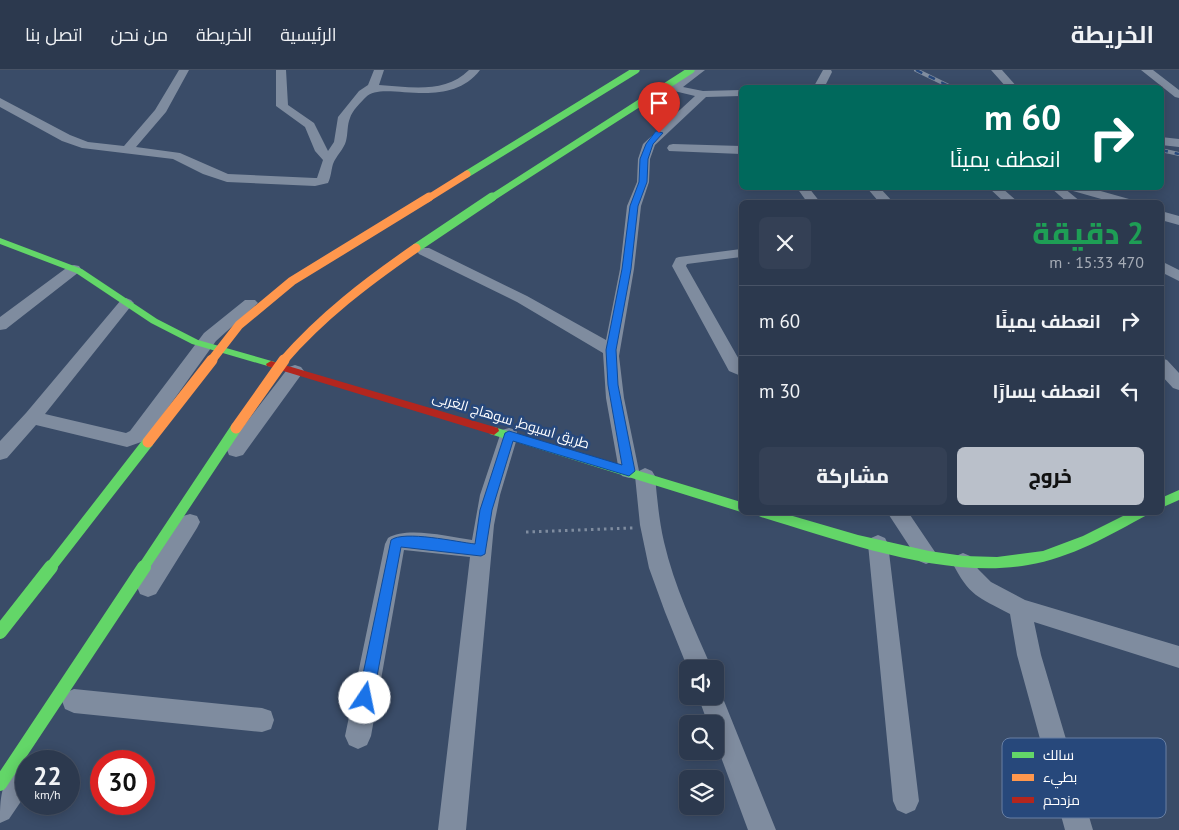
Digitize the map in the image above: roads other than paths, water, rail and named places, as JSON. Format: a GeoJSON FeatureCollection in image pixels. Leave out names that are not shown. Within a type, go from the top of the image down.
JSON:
{"type":"FeatureCollection","features":[{"type":"Feature","properties":{"kind":"main road"},"geometry":{"type":"LineString","coordinates":[[0,632],[211,360],[245,320],[292,281],[636,70]]}},
{"type":"Feature","properties":{"kind":"main road"},"geometry":{"type":"LineString","coordinates":[[0,784],[265,384],[317,324],[369,281],[463,216],[691,70]]}},
{"type":"Feature","properties":{"kind":"main road","name":"طريق اسيوط, سوهاج الغربى"},"geometry":{"type":"LineString","coordinates":[[0,242],[32,252],[74,269],[97,281],[126,303],[182,337],[203,345],[290,369],[739,506]]}},
{"type":"Feature","properties":{"kind":"main road"},"geometry":{"type":"LineString","coordinates":[[1164,502],[1179,495]]}},
{"type":"Feature","properties":{"kind":"main road"},"geometry":{"type":"LineString","coordinates":[[772,515],[926,555],[963,562],[1003,563],[1040,558],[1100,535],[1137,515]]}},
{"type":"Feature","properties":{"kind":"street"},"geometry":{"type":"LineString","coordinates":[[127,151],[160,112],[184,70]]}},
{"type":"Feature","properties":{"kind":"street"},"geometry":{"type":"LineString","coordinates":[[281,70],[282,106],[310,125],[321,151],[330,159]]}},
{"type":"Feature","properties":{"kind":"street"},"geometry":{"type":"LineString","coordinates":[[372,88],[379,70]]}},
{"type":"Feature","properties":{"kind":"street"},"geometry":{"type":"LineString","coordinates":[[0,101],[6,106],[76,142],[127,151],[180,157],[207,171],[227,178],[315,182],[323,180],[330,159],[340,142],[344,117],[363,93],[372,88],[424,89],[451,87],[464,81],[475,70]]}},
{"type":"Feature","properties":{"kind":"street"},"geometry":{"type":"LineString","coordinates":[[32,418],[127,440],[134,439],[148,423],[203,345],[246,306],[313,259],[626,70]]}},
{"type":"Feature","properties":{"kind":"street"},"geometry":{"type":"LineString","coordinates":[[41,750],[290,369],[339,312],[368,289],[424,251],[700,70]]}},
{"type":"Feature","properties":{"kind":"street"},"geometry":{"type":"LineString","coordinates":[[996,70],[1010,85]]}},
{"type":"Feature","properties":{"kind":"street"},"geometry":{"type":"LineString","coordinates":[[1146,70],[1179,95]]}},
{"type":"Feature","properties":{"kind":"street"},"geometry":{"type":"LineString","coordinates":[[820,85],[827,72]]}},
{"type":"Feature","properties":{"kind":"street"},"geometry":{"type":"LineString","coordinates":[[674,88],[704,94],[739,94]]}},
{"type":"Feature","properties":{"kind":"street"},"geometry":{"type":"LineString","coordinates":[[696,660],[667,588],[656,553],[613,385],[611,350],[627,269],[634,206],[643,182],[646,150],[659,133],[704,94]]}},
{"type":"Feature","properties":{"kind":"street"},"geometry":{"type":"LineString","coordinates":[[1164,141],[1179,143]]}},
{"type":"Feature","properties":{"kind":"street"},"geometry":{"type":"LineString","coordinates":[[673,148],[739,150]]}},
{"type":"Feature","properties":{"kind":"street"},"geometry":{"type":"LineString","coordinates":[[875,190],[884,200]]}},
{"type":"Feature","properties":{"kind":"street"},"geometry":{"type":"LineString","coordinates":[[998,190],[1009,200]]}},
{"type":"Feature","properties":{"kind":"street"},"geometry":{"type":"LineString","coordinates":[[1059,190],[1072,200]]}},
{"type":"Feature","properties":{"kind":"street"},"geometry":{"type":"LineString","coordinates":[[1089,190],[1118,200]]}},
{"type":"Feature","properties":{"kind":"street"},"geometry":{"type":"LineString","coordinates":[[1164,216],[1179,222]]}},
{"type":"Feature","properties":{"kind":"street"},"geometry":{"type":"LineString","coordinates":[[424,251],[522,299],[611,350]]}},
{"type":"Feature","properties":{"kind":"street"},"geometry":{"type":"LineString","coordinates":[[739,252],[684,260],[679,263],[735,367],[739,369]]}},
{"type":"Feature","properties":{"kind":"street"},"geometry":{"type":"LineString","coordinates":[[1164,267],[1179,277]]}},
{"type":"Feature","properties":{"kind":"street"},"geometry":{"type":"LineString","coordinates":[[0,325],[74,269]]}},
{"type":"Feature","properties":{"kind":"street"},"geometry":{"type":"LineString","coordinates":[[0,454],[32,418],[126,303]]}},
{"type":"Feature","properties":{"kind":"street"},"geometry":{"type":"LineString","coordinates":[[0,304],[24,306]]}},
{"type":"Feature","properties":{"kind":"street"},"geometry":{"type":"LineString","coordinates":[[1164,367],[1179,384]]}},
{"type":"Feature","properties":{"kind":"street"},"geometry":{"type":"LineString","coordinates":[[452,830],[486,510],[509,436]]}},
{"type":"Feature","properties":{"kind":"street"},"geometry":{"type":"LineString","coordinates":[[899,515],[926,555]]}},
{"type":"Feature","properties":{"kind":"street"},"geometry":{"type":"LineString","coordinates":[[358,736],[395,544],[410,541],[481,550]]}},
{"type":"Feature","properties":{"kind":"street"},"geometry":{"type":"LineString","coordinates":[[878,544],[906,800]]}},
{"type":"Feature","properties":{"kind":"street"},"geometry":{"type":"LineString","coordinates":[[963,562],[970,576],[983,589],[1020,608],[1179,657]]}},
{"type":"Feature","properties":{"kind":"street"},"geometry":{"type":"LineString","coordinates":[[1020,608],[1029,655],[1053,738]]}},
{"type":"Feature","properties":{"kind":"street"},"geometry":{"type":"LineString","coordinates":[[74,701],[262,720]]}},
{"type":"Feature","properties":{"kind":"street"},"geometry":{"type":"LineString","coordinates":[[713,705],[762,830]]}},
{"type":"Feature","properties":{"kind":"street"},"geometry":{"type":"LineString","coordinates":[[0,810],[15,788]]}},
{"type":"Feature","properties":{"kind":"railway"},"geometry":{"type":"LineString","coordinates":[[916,70],[947,85]]}},
{"type":"Feature","properties":{"kind":"railway"},"geometry":{"type":"LineString","coordinates":[[1164,151],[1179,154]]}}]}
